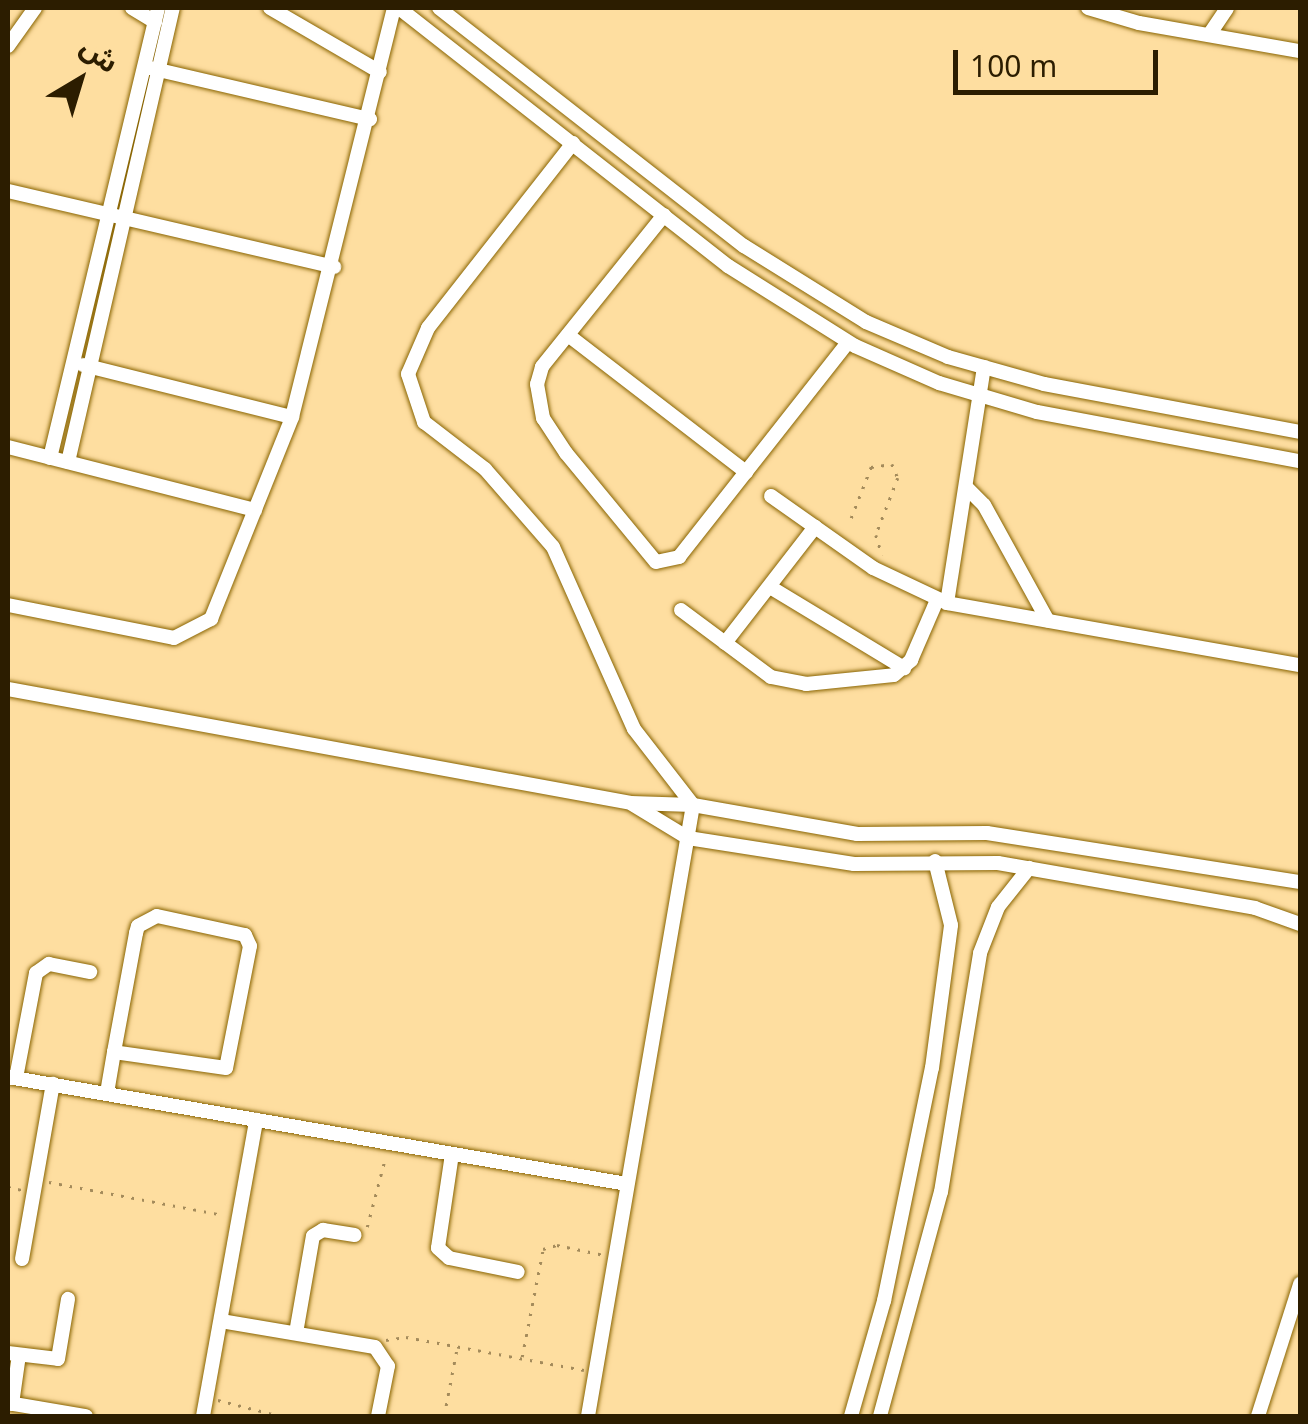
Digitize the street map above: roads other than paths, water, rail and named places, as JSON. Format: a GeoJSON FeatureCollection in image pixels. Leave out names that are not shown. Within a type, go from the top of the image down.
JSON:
{"type":"FeatureCollection","features":[{"type":"Feature","properties":{"kind":"street"},"geometry":{"type":"LineString","coordinates":[[8,46],[36,8]]}},
{"type":"Feature","properties":{"kind":"street"},"geometry":{"type":"LineString","coordinates":[[132,8],[156,15],[152,68]]}},
{"type":"Feature","properties":{"kind":"street"},"geometry":{"type":"LineString","coordinates":[[68,462],[152,68],[173,8]]}},
{"type":"Feature","properties":{"kind":"street"},"geometry":{"type":"LineString","coordinates":[[270,8],[380,72]]}},
{"type":"Feature","properties":{"kind":"street"},"geometry":{"type":"LineString","coordinates":[[8,605],[188,636],[211,619],[292,417],[334,268],[396,8],[728,266],[851,344],[979,396],[1036,412],[1300,461]]}},
{"type":"Feature","properties":{"kind":"street"},"geometry":{"type":"LineString","coordinates":[[439,8],[744,246],[866,322],[984,368],[1044,384],[1300,432]]}},
{"type":"Feature","properties":{"kind":"street"},"geometry":{"type":"LineString","coordinates":[[1088,8],[1300,51]]}},
{"type":"Feature","properties":{"kind":"street"},"geometry":{"type":"LineString","coordinates":[[1209,35],[1227,8]]}},
{"type":"Feature","properties":{"kind":"street"},"geometry":{"type":"LineString","coordinates":[[152,68],[370,119]]}},
{"type":"Feature","properties":{"kind":"street"},"geometry":{"type":"LineString","coordinates":[[521,103],[536,84]]}},
{"type":"Feature","properties":{"kind":"street"},"geometry":{"type":"LineString","coordinates":[[574,144],[414,349],[411,400],[424,422],[522,506],[553,548],[634,729],[692,805],[588,1416]]}},
{"type":"Feature","properties":{"kind":"street"},"geometry":{"type":"LineString","coordinates":[[8,191],[334,268]]}},
{"type":"Feature","properties":{"kind":"street"},"geometry":{"type":"LineString","coordinates":[[664,215],[568,335],[537,384],[543,418],[593,492],[656,562],[679,557],[866,322]]}},
{"type":"Feature","properties":{"kind":"street"},"geometry":{"type":"LineString","coordinates":[[50,458],[73,362],[118,217]]}},
{"type":"Feature","properties":{"kind":"street"},"geometry":{"type":"LineString","coordinates":[[728,266],[744,246]]}},
{"type":"Feature","properties":{"kind":"street"},"geometry":{"type":"LineString","coordinates":[[568,335],[746,472]]}},
{"type":"Feature","properties":{"kind":"street"},"geometry":{"type":"LineString","coordinates":[[73,362],[292,417]]}},
{"type":"Feature","properties":{"kind":"street"},"geometry":{"type":"LineString","coordinates":[[680,610],[725,644],[789,683],[882,679],[904,668],[942,602],[966,488],[984,368]]}},
{"type":"Feature","properties":{"kind":"street"},"geometry":{"type":"LineString","coordinates":[[1036,412],[1044,384]]}},
{"type":"Feature","properties":{"kind":"street"},"geometry":{"type":"LineString","coordinates":[[1270,456],[1276,440],[1272,429]]}},
{"type":"Feature","properties":{"kind":"street"},"geometry":{"type":"LineString","coordinates":[[8,447],[255,510]]}},
{"type":"Feature","properties":{"kind":"street"},"geometry":{"type":"LineString","coordinates":[[966,488],[984,505],[1048,621]]}},
{"type":"Feature","properties":{"kind":"street"},"geometry":{"type":"LineString","coordinates":[[772,496],[887,575],[942,602],[1300,665]]}},
{"type":"Feature","properties":{"kind":"street"},"geometry":{"type":"LineString","coordinates":[[725,644],[815,527]]}},
{"type":"Feature","properties":{"kind":"street"},"geometry":{"type":"LineString","coordinates":[[770,587],[904,668]]}},
{"type":"Feature","properties":{"kind":"street"},"geometry":{"type":"LineString","coordinates":[[8,689],[632,804],[692,805],[857,834],[1018,837],[1300,882]]}},
{"type":"Feature","properties":{"kind":"street"},"geometry":{"type":"LineString","coordinates":[[632,804],[688,838],[854,864],[936,861],[1029,868],[1255,908],[1300,924]]}},
{"type":"Feature","properties":{"kind":"street"},"geometry":{"type":"LineString","coordinates":[[850,1416],[884,1302],[932,1068],[951,925],[936,861]]}},
{"type":"Feature","properties":{"kind":"street"},"geometry":{"type":"LineString","coordinates":[[880,1416],[941,1192],[980,954],[998,907],[1029,868]]}},
{"type":"Feature","properties":{"kind":"street"},"geometry":{"type":"LineString","coordinates":[[108,1094],[114,1052],[143,920],[157,916],[245,935],[250,946],[226,1068],[114,1052]]}},
{"type":"Feature","properties":{"kind":"street"},"geometry":{"type":"LineString","coordinates":[[90,972],[49,964],[36,973],[12,1077],[628,1184]]}},
{"type":"Feature","properties":{"kind":"street"},"geometry":{"type":"LineString","coordinates":[[22,1259],[53,1084]]}},
{"type":"Feature","properties":{"kind":"street"},"geometry":{"type":"LineString","coordinates":[[203,1416],[256,1120]]}},
{"type":"Feature","properties":{"kind":"street"},"geometry":{"type":"LineString","coordinates":[[452,1154],[438,1248],[449,1258],[518,1272]]}},
{"type":"Feature","properties":{"kind":"street"},"geometry":{"type":"LineString","coordinates":[[296,1333],[313,1236],[324,1230],[355,1235]]}},
{"type":"Feature","properties":{"kind":"street"},"geometry":{"type":"LineString","coordinates":[[1258,1416],[1300,1284]]}},
{"type":"Feature","properties":{"kind":"street"},"geometry":{"type":"LineString","coordinates":[[68,1299],[58,1359],[13,1354],[10,1404],[86,1416]]}},
{"type":"Feature","properties":{"kind":"street"},"geometry":{"type":"LineString","coordinates":[[220,1321],[375,1347],[388,1366],[378,1416]]}}]}
